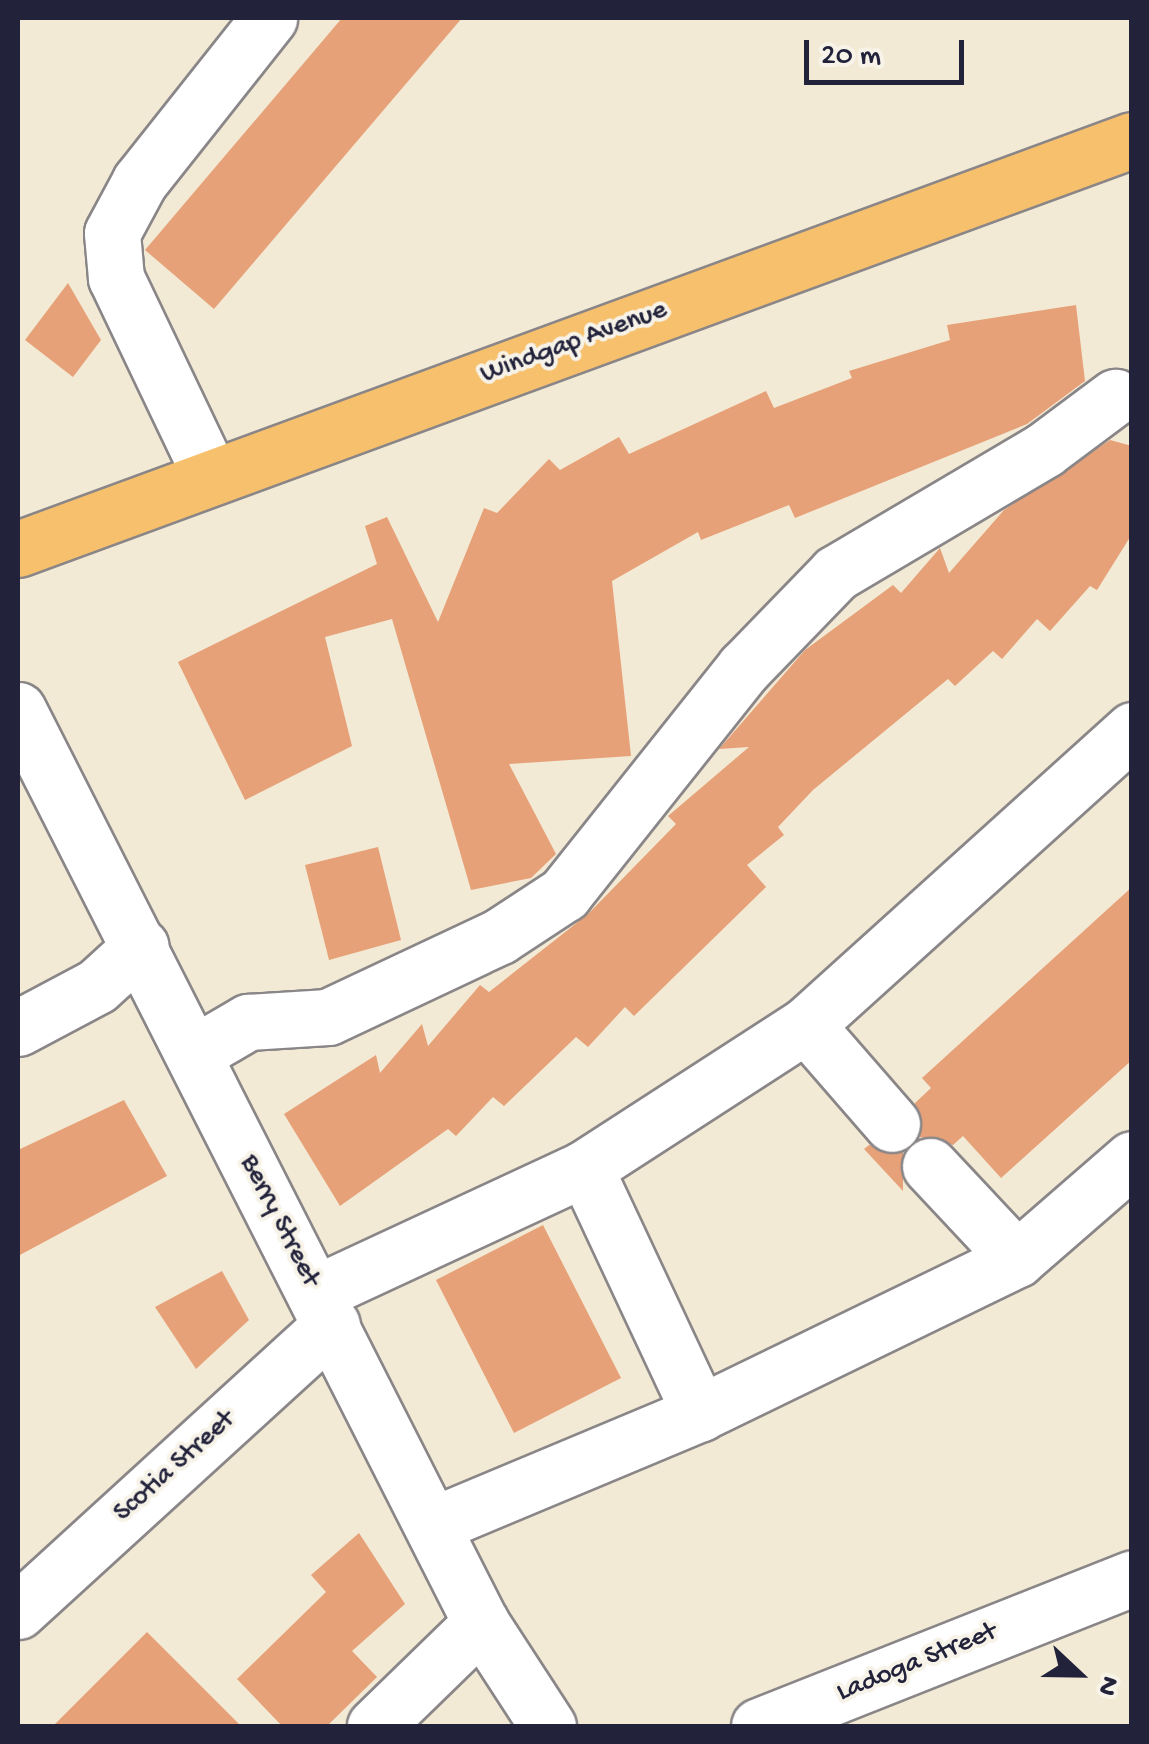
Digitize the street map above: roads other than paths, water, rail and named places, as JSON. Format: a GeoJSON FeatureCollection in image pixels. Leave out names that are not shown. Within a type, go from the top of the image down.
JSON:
{"type":"FeatureCollection","features":[{"type":"Feature","properties":{"kind":"main road","name":"Windgap Avenue"},"geometry":{"type":"LineString","coordinates":[[18,549],[1132,140]]}},
{"type":"Feature","properties":{"kind":"street"},"geometry":{"type":"LineString","coordinates":[[211,477],[116,278],[112,233],[140,181],[270,18]]}},
{"type":"Feature","properties":{"kind":"street"},"geometry":{"type":"LineString","coordinates":[[193,1054],[248,1022],[328,1016],[500,936],[564,894],[744,668],[836,573],[1044,450],[1115,396]]}},
{"type":"Feature","properties":{"kind":"street","name":"Berry Street"},"geometry":{"type":"LineString","coordinates":[[18,710],[482,1623],[548,1726]]}},
{"type":"Feature","properties":{"kind":"street","name":"Scotia Street"},"geometry":{"type":"LineString","coordinates":[[18,1611],[324,1308],[585,1168],[806,1025],[1132,730]]}},
{"type":"Feature","properties":{"kind":"street"},"geometry":{"type":"LineString","coordinates":[[18,1028],[97,986],[141,946]]}},
{"type":"Feature","properties":{"kind":"street"},"geometry":{"type":"LineString","coordinates":[[806,1025],[892,1124]]}},
{"type":"Feature","properties":{"kind":"street"},"geometry":{"type":"LineString","coordinates":[[435,1524],[700,1413],[1016,1259],[1132,1159]]}},
{"type":"Feature","properties":{"kind":"street"},"geometry":{"type":"LineString","coordinates":[[930,1166],[1016,1259]]}},
{"type":"Feature","properties":{"kind":"street"},"geometry":{"type":"LineString","coordinates":[[585,1168],[700,1413]]}},
{"type":"Feature","properties":{"kind":"street","name":"Ladoga Street"},"geometry":{"type":"LineString","coordinates":[[759,1726],[1132,1578]]}},
{"type":"Feature","properties":{"kind":"street"},"geometry":{"type":"LineString","coordinates":[[375,1726],[482,1623]]}}]}
